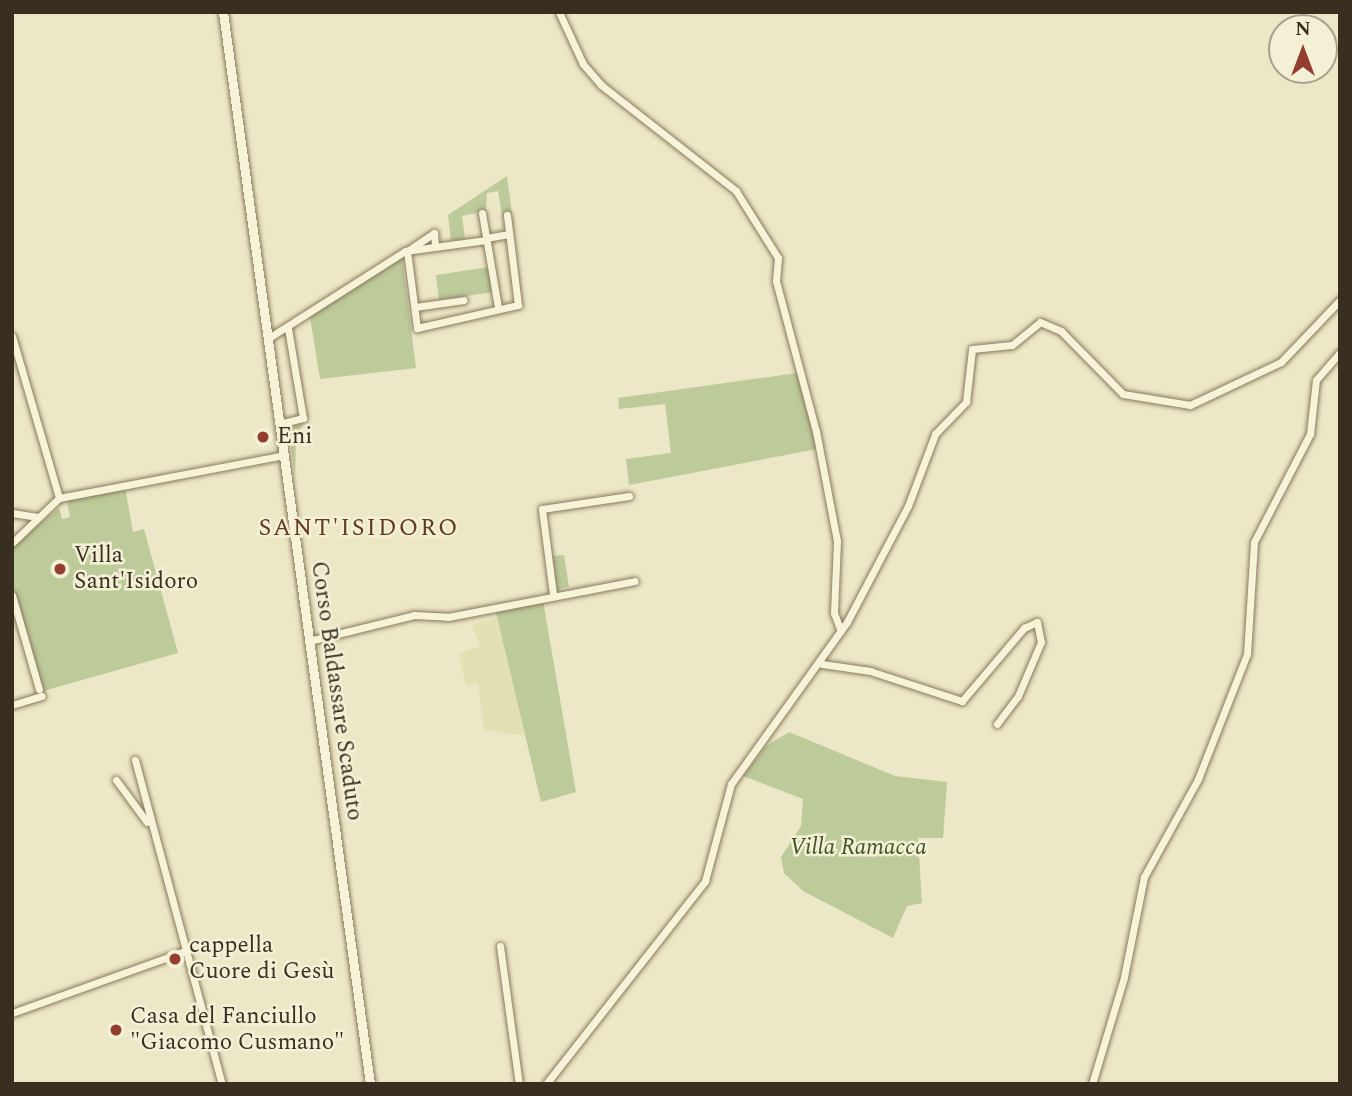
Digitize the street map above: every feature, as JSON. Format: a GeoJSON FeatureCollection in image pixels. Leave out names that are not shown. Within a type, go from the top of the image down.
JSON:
{"type":"FeatureCollection","features":[{"type":"Feature","properties":{"kind":"street","name":"Corso Baldassare Scaduto"},"geometry":{"type":"LineString","coordinates":[[223,12],[370,1084]]}},
{"type":"Feature","properties":{"kind":"street"},"geometry":{"type":"LineString","coordinates":[[559,12],[583,64],[601,85],[736,191],[778,258],[776,281],[816,431],[837,541],[834,614],[841,631]]}},
{"type":"Feature","properties":{"kind":"street"},"geometry":{"type":"LineString","coordinates":[[482,213],[498,308]]}},
{"type":"Feature","properties":{"kind":"street"},"geometry":{"type":"LineString","coordinates":[[407,251],[417,328],[517,305],[506,215]]}},
{"type":"Feature","properties":{"kind":"street"},"geometry":{"type":"LineString","coordinates":[[267,339],[434,233],[435,246]]}},
{"type":"Feature","properties":{"kind":"street"},"geometry":{"type":"LineString","coordinates":[[407,251],[509,234]]}},
{"type":"Feature","properties":{"kind":"street"},"geometry":{"type":"LineString","coordinates":[[415,307],[464,300]]}},
{"type":"Feature","properties":{"kind":"street"},"geometry":{"type":"LineString","coordinates":[[546,1084],[705,881],[731,784],[822,664],[841,631],[908,506],[938,427],[966,402],[972,349],[1012,345],[1040,321],[1061,331],[1123,394],[1190,405],[1281,362],[1340,300]]}},
{"type":"Feature","properties":{"kind":"street"},"geometry":{"type":"LineString","coordinates":[[279,424],[303,418],[288,328]]}},
{"type":"Feature","properties":{"kind":"street"},"geometry":{"type":"LineString","coordinates":[[12,336],[59,498]]}},
{"type":"Feature","properties":{"kind":"street"},"geometry":{"type":"LineString","coordinates":[[1092,1084],[1124,976],[1144,877],[1198,779],[1247,654],[1254,541],[1310,434],[1316,380],[1340,352]]}},
{"type":"Feature","properties":{"kind":"street"},"geometry":{"type":"LineString","coordinates":[[12,543],[59,498],[284,455]]}},
{"type":"Feature","properties":{"kind":"street"},"geometry":{"type":"LineString","coordinates":[[554,594],[542,509],[629,496]]}},
{"type":"Feature","properties":{"kind":"street"},"geometry":{"type":"LineString","coordinates":[[12,513],[38,517]]}},
{"type":"Feature","properties":{"kind":"street"},"geometry":{"type":"LineString","coordinates":[[309,641],[414,615],[448,617],[554,594],[635,581]]}},
{"type":"Feature","properties":{"kind":"street"},"geometry":{"type":"LineString","coordinates":[[12,595],[41,692],[12,705]]}},
{"type":"Feature","properties":{"kind":"street"},"geometry":{"type":"LineString","coordinates":[[822,664],[890,676],[962,701],[1024,628],[1037,622],[1041,642],[1018,696],[997,724]]}},
{"type":"Feature","properties":{"kind":"street"},"geometry":{"type":"LineString","coordinates":[[135,760],[150,827],[222,1084]]}},
{"type":"Feature","properties":{"kind":"street"},"geometry":{"type":"LineString","coordinates":[[116,780],[150,827]]}},
{"type":"Feature","properties":{"kind":"street"},"geometry":{"type":"LineString","coordinates":[[500,946],[519,1084]]}},
{"type":"Feature","properties":{"kind":"street"},"geometry":{"type":"LineString","coordinates":[[12,1013],[185,951]]}},
{"type":"Feature","properties":{"kind":"green space"},"geometry":{"type":"Polygon","coordinates":[[[507,176],[512,214],[502,215],[498,191],[487,193],[486,211],[462,216],[465,239],[451,241],[448,215],[507,176]]]}},
{"type":"Feature","properties":{"kind":"green space"},"geometry":{"type":"Polygon","coordinates":[[[402,257],[416,368],[320,379],[310,317],[402,257]]]}},
{"type":"Feature","properties":{"kind":"green space"},"geometry":{"type":"Polygon","coordinates":[[[490,267],[494,292],[439,300],[436,275],[490,267]]]}},
{"type":"Feature","properties":{"kind":"green space"},"geometry":{"type":"Polygon","coordinates":[[[797,373],[817,449],[629,485],[626,459],[671,453],[665,404],[619,409],[618,398],[797,373]]]}},
{"type":"Feature","properties":{"kind":"green space"},"geometry":{"type":"Polygon","coordinates":[[[303,424],[296,436],[295,476],[288,426],[303,424]]]}},
{"type":"Feature","properties":{"kind":"green space"},"geometry":{"type":"Polygon","coordinates":[[[125,487],[133,532],[144,529],[178,653],[43,691],[12,589],[12,546],[59,508],[62,519],[70,517],[67,501],[125,487]]]}},
{"type":"Feature","properties":{"kind":"green space"},"geometry":{"type":"Polygon","coordinates":[[[564,555],[569,587],[557,589],[552,556],[564,555]]]}},
{"type":"Feature","properties":{"kind":"green space"},"geometry":{"type":"Polygon","coordinates":[[[543,601],[576,792],[541,802],[495,608],[543,601]]]}},
{"type":"Feature","properties":{"kind":"green space"},"geometry":{"type":"Polygon","coordinates":[[[497,618],[526,736],[484,730],[478,684],[466,685],[463,674],[459,654],[480,646],[472,625],[497,618]]]}},
{"type":"Feature","properties":{"kind":"green space","name":"Villa Ramacca"},"geometry":{"type":"Polygon","coordinates":[[[789,732],[895,776],[947,782],[943,838],[918,838],[922,903],[907,906],[893,938],[803,891],[784,873],[781,857],[801,826],[803,799],[743,776],[766,746],[789,732]]]}},
{"type":"Feature","properties":{"kind":"place","name":"Eni"},"geometry":{"type":"Point","coordinates":[263,437]}},
{"type":"Feature","properties":{"kind":"place","name":"Villa Sant'Isidoro"},"geometry":{"type":"Point","coordinates":[60,569]}},
{"type":"Feature","properties":{"kind":"place","name":"cappella Cuore di Gesù"},"geometry":{"type":"Point","coordinates":[175,959]}},
{"type":"Feature","properties":{"kind":"place","name":"Casa del Fanciullo \"Giacomo Cusmano\""},"geometry":{"type":"Point","coordinates":[116,1030]}},
{"type":"Feature","properties":{"kind":"district","name":"SANT'ISIDORO"},"geometry":{"type":"Point","coordinates":[359,529]}}]}
